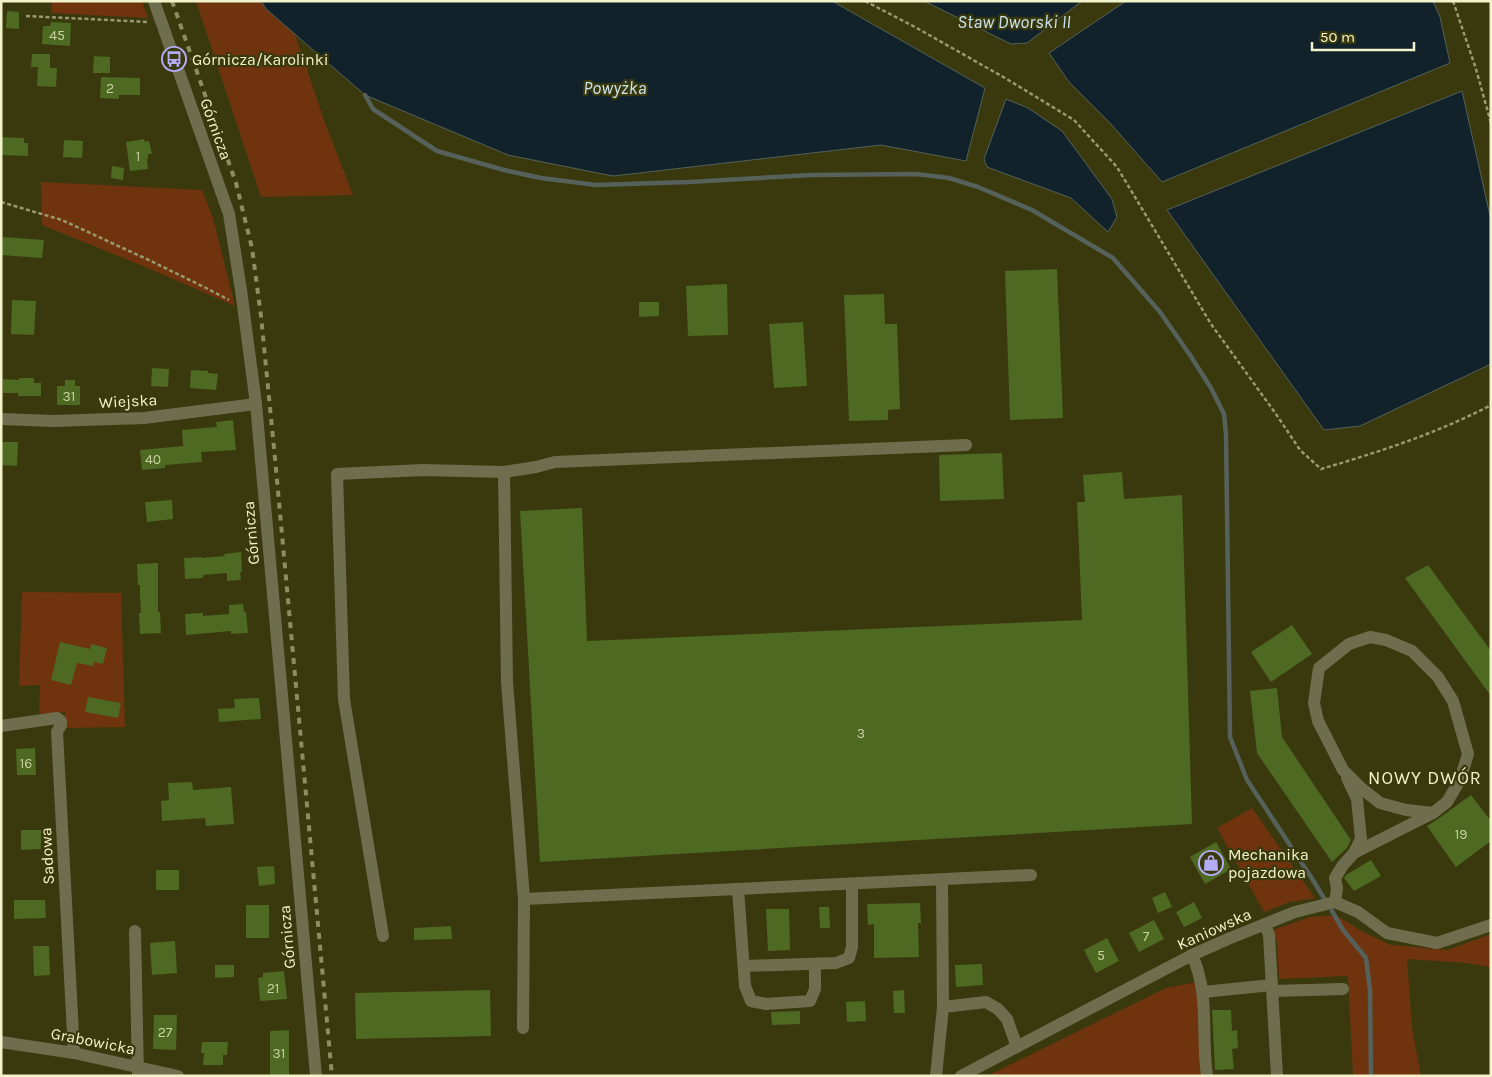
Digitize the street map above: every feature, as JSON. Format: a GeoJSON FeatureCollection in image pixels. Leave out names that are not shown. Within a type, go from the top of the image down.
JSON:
{"type":"FeatureCollection","features":[{"type":"Feature","properties":{"kind":"street","name":"Górnicza"},"geometry":{"type":"LineString","coordinates":[[154,1],[229,214],[256,404],[316,1076]]}},
{"type":"Feature","properties":{"kind":"street","name":"Wiejska"},"geometry":{"type":"LineString","coordinates":[[1,419],[52,421],[144,418],[256,404]]}},
{"type":"Feature","properties":{"kind":"street"},"geometry":{"type":"LineString","coordinates":[[382,936],[344,699],[337,474],[423,470],[504,472],[555,462],[966,445]]}},
{"type":"Feature","properties":{"kind":"street"},"geometry":{"type":"LineString","coordinates":[[504,472],[507,682],[524,899],[523,1028]]}},
{"type":"Feature","properties":{"kind":"street"},"geometry":{"type":"LineString","coordinates":[[1354,853],[1433,812],[1447,802],[1460,780],[1468,754],[1452,700],[1438,677],[1412,651],[1386,640],[1370,637],[1349,644],[1319,668],[1314,703],[1318,721],[1358,799],[1361,839],[1354,853],[1335,878],[1337,888],[1335,902],[1358,912],[1387,933],[1437,943],[1491,925]]}},
{"type":"Feature","properties":{"kind":"street","name":"Sadowa"},"geometry":{"type":"LineString","coordinates":[[1,726],[57,718],[61,721],[57,732],[74,1052]]}},
{"type":"Feature","properties":{"kind":"street"},"geometry":{"type":"LineString","coordinates":[[1343,770],[1380,803],[1406,810],[1433,812]]}},
{"type":"Feature","properties":{"kind":"street"},"geometry":{"type":"LineString","coordinates":[[524,899],[1031,875]]}},
{"type":"Feature","properties":{"kind":"street"},"geometry":{"type":"LineString","coordinates":[[936,1076],[943,1008],[942,880]]}},
{"type":"Feature","properties":{"kind":"street"},"geometry":{"type":"LineString","coordinates":[[744,966],[815,964],[836,962],[849,958],[852,947],[852,884]]}},
{"type":"Feature","properties":{"kind":"street"},"geometry":{"type":"LineString","coordinates":[[738,889],[745,986],[751,1001],[766,1004],[810,1001],[815,989],[815,964]]}},
{"type":"Feature","properties":{"kind":"street","name":"Kaniowska"},"geometry":{"type":"LineString","coordinates":[[961,1076],[1192,955],[1294,912],[1335,902]]}},
{"type":"Feature","properties":{"kind":"street"},"geometry":{"type":"LineString","coordinates":[[1265,924],[1269,935],[1277,1076]]}},
{"type":"Feature","properties":{"kind":"street"},"geometry":{"type":"LineString","coordinates":[[135,931],[138,1071]]}},
{"type":"Feature","properties":{"kind":"street"},"geometry":{"type":"LineString","coordinates":[[1192,955],[1197,966],[1203,992],[1207,1076]]}},
{"type":"Feature","properties":{"kind":"street"},"geometry":{"type":"LineString","coordinates":[[1203,992],[1273,988],[1344,989]]}},
{"type":"Feature","properties":{"kind":"street"},"geometry":{"type":"LineString","coordinates":[[943,1008],[986,1002],[998,1009],[1007,1019],[1017,1047]]}},
{"type":"Feature","properties":{"kind":"street","name":"Grabowicka"},"geometry":{"type":"LineString","coordinates":[[1,1042],[74,1052],[138,1071],[178,1076]]}},
{"type":"Feature","properties":{"kind":"path"},"geometry":{"type":"LineString","coordinates":[[865,1],[972,60],[1074,120],[1117,167],[1211,324],[1300,450],[1321,470],[1357,459],[1461,420],[1491,405]]}},
{"type":"Feature","properties":{"kind":"path"},"geometry":{"type":"LineString","coordinates":[[1453,1],[1476,69],[1491,122]]}},
{"type":"Feature","properties":{"kind":"path"},"geometry":{"type":"LineString","coordinates":[[26,16],[146,22],[160,18]]}},
{"type":"Feature","properties":{"kind":"path"},"geometry":{"type":"LineString","coordinates":[[1,202],[62,220],[206,288],[243,309]]}},
{"type":"Feature","properties":{"kind":"shaded area"},"geometry":{"type":"Polygon","coordinates":[[[52,1],[142,1],[148,18],[51,13],[52,1]]]}},
{"type":"Feature","properties":{"kind":"shaded area"},"geometry":{"type":"Polygon","coordinates":[[[196,1],[261,1],[266,9],[295,34],[324,120],[353,195],[261,197],[196,1]]]}},
{"type":"Feature","properties":{"kind":"shaded area"},"geometry":{"type":"Polygon","coordinates":[[[41,182],[202,190],[213,218],[235,306],[42,225],[41,182]]]}},
{"type":"Feature","properties":{"kind":"shaded area"},"geometry":{"type":"Polygon","coordinates":[[[22,592],[121,593],[125,727],[65,728],[65,712],[39,714],[40,685],[19,686],[22,592]]]}},
{"type":"Feature","properties":{"kind":"shaded area"},"geometry":{"type":"Polygon","coordinates":[[[1252,808],[1315,898],[1290,902],[1264,912],[1217,828],[1252,808]]]}},
{"type":"Feature","properties":{"kind":"shaded area"},"geometry":{"type":"Polygon","coordinates":[[[1336,915],[1363,932],[1391,945],[1448,950],[1491,934],[1491,967],[1467,963],[1407,959],[1412,1027],[1421,1076],[1353,1076],[1348,976],[1279,979],[1277,943],[1273,930],[1310,917],[1336,915]]]}},
{"type":"Feature","properties":{"kind":"shaded area"},"geometry":{"type":"Polygon","coordinates":[[[1197,982],[1201,1076],[987,1076],[1166,988],[1197,982]]]}},
{"type":"Feature","properties":{"kind":"water","name":"Powyżka"},"geometry":{"type":"Polygon","coordinates":[[[261,1],[832,1],[985,88],[966,161],[881,145],[613,176],[508,155],[365,95],[266,9],[261,1]]]}},
{"type":"Feature","properties":{"kind":"water","name":"Staw Dworski II"},"geometry":{"type":"Polygon","coordinates":[[[924,1],[1082,1],[1027,43],[1011,44],[924,1]]]}},
{"type":"Feature","properties":{"kind":"water"},"geometry":{"type":"Polygon","coordinates":[[[1126,1],[1433,1],[1440,17],[1450,63],[1162,182],[1110,123],[1069,82],[1049,53],[1126,1]]]}},
{"type":"Feature","properties":{"kind":"water"},"geometry":{"type":"Polygon","coordinates":[[[1462,91],[1491,220],[1491,364],[1360,426],[1324,430],[1167,210],[1462,91]]]}},
{"type":"Feature","properties":{"kind":"water"},"geometry":{"type":"Polygon","coordinates":[[[1006,99],[1028,108],[1062,131],[1112,199],[1117,217],[1108,232],[1071,198],[987,167],[984,159],[1006,99]]]}},
{"type":"Feature","properties":{"kind":"building"},"geometry":{"type":"Polygon","coordinates":[[[7,11],[19,12],[19,29],[6,28],[7,11]]]}},
{"type":"Feature","properties":{"kind":"building"},"geometry":{"type":"Polygon","coordinates":[[[51,22],[71,23],[70,46],[42,44],[43,26],[50,26],[51,22]]]}},
{"type":"Feature","properties":{"kind":"building"},"geometry":{"type":"Polygon","coordinates":[[[32,54],[50,54],[50,68],[57,68],[56,87],[37,86],[38,67],[31,67],[32,54]]]}},
{"type":"Feature","properties":{"kind":"building"},"geometry":{"type":"Polygon","coordinates":[[[94,56],[110,57],[110,73],[93,73],[94,56]]]}},
{"type":"Feature","properties":{"kind":"building"},"geometry":{"type":"Polygon","coordinates":[[[101,77],[140,78],[140,95],[119,95],[119,99],[100,98],[101,77]]]}},
{"type":"Feature","properties":{"kind":"building"},"geometry":{"type":"Polygon","coordinates":[[[1,137],[24,138],[24,143],[28,143],[28,156],[1,155],[1,137]]]}},
{"type":"Feature","properties":{"kind":"building"},"geometry":{"type":"Polygon","coordinates":[[[144,139],[145,142],[149,141],[152,154],[148,154],[148,169],[130,171],[126,142],[144,139]]]}},
{"type":"Feature","properties":{"kind":"building"},"geometry":{"type":"Polygon","coordinates":[[[64,140],[83,141],[82,158],[63,157],[64,140]]]}},
{"type":"Feature","properties":{"kind":"building"},"geometry":{"type":"Polygon","coordinates":[[[112,166],[124,168],[123,180],[111,178],[112,166]]]}},
{"type":"Feature","properties":{"kind":"building"},"geometry":{"type":"Polygon","coordinates":[[[3,237],[44,240],[42,258],[1,255],[3,237]]]}},
{"type":"Feature","properties":{"kind":"building"},"geometry":{"type":"Polygon","coordinates":[[[1057,269],[1063,418],[1010,420],[1005,271],[1057,269]]]}},
{"type":"Feature","properties":{"kind":"building"},"geometry":{"type":"Polygon","coordinates":[[[727,284],[728,335],[688,336],[686,286],[727,284]]]}},
{"type":"Feature","properties":{"kind":"building"},"geometry":{"type":"Polygon","coordinates":[[[884,294],[885,324],[897,324],[900,409],[888,410],[888,420],[849,421],[844,295],[884,294]]]}},
{"type":"Feature","properties":{"kind":"building"},"geometry":{"type":"Polygon","coordinates":[[[12,300],[36,301],[34,335],[11,334],[12,300]]]}},
{"type":"Feature","properties":{"kind":"building"},"geometry":{"type":"Polygon","coordinates":[[[639,302],[659,302],[659,316],[639,317],[639,302]]]}},
{"type":"Feature","properties":{"kind":"building"},"geometry":{"type":"Polygon","coordinates":[[[803,322],[807,386],[774,388],[769,324],[803,322]]]}},
{"type":"Feature","properties":{"kind":"building"},"geometry":{"type":"Polygon","coordinates":[[[152,368],[169,369],[168,387],[151,386],[152,368]]]}},
{"type":"Feature","properties":{"kind":"building"},"geometry":{"type":"Polygon","coordinates":[[[191,370],[208,371],[208,373],[218,374],[216,390],[190,388],[191,370]]]}},
{"type":"Feature","properties":{"kind":"building"},"geometry":{"type":"Polygon","coordinates":[[[19,378],[34,378],[34,383],[41,383],[41,396],[18,396],[18,393],[3,393],[3,379],[19,380],[19,378]]]}},
{"type":"Feature","properties":{"kind":"building"},"geometry":{"type":"Polygon","coordinates":[[[65,380],[75,380],[75,386],[80,386],[80,405],[57,405],[57,386],[65,386],[65,380]]]}},
{"type":"Feature","properties":{"kind":"building"},"geometry":{"type":"Polygon","coordinates":[[[233,420],[236,450],[201,452],[202,462],[165,465],[165,468],[142,470],[140,450],[183,446],[182,430],[217,427],[216,422],[233,420]]]}},
{"type":"Feature","properties":{"kind":"building"},"geometry":{"type":"Polygon","coordinates":[[[1,442],[18,442],[17,466],[1,465],[1,442]]]}},
{"type":"Feature","properties":{"kind":"building"},"geometry":{"type":"Polygon","coordinates":[[[1002,453],[1004,499],[940,501],[939,455],[1002,453]]]}},
{"type":"Feature","properties":{"kind":"building"},"geometry":{"type":"Polygon","coordinates":[[[1122,472],[1124,499],[1182,495],[1192,824],[540,862],[520,511],[582,508],[587,641],[1082,620],[1077,502],[1085,502],[1083,475],[1122,472]]]}},
{"type":"Feature","properties":{"kind":"building"},"geometry":{"type":"Polygon","coordinates":[[[172,500],[173,519],[147,522],[145,502],[172,500]]]}},
{"type":"Feature","properties":{"kind":"building"},"geometry":{"type":"Polygon","coordinates":[[[241,552],[241,580],[227,581],[227,573],[203,575],[203,578],[185,579],[184,558],[225,556],[224,554],[241,552]]]}},
{"type":"Feature","properties":{"kind":"building"},"geometry":{"type":"Polygon","coordinates":[[[158,563],[158,612],[160,612],[161,633],[140,634],[140,585],[138,585],[137,564],[158,563]]]}},
{"type":"Feature","properties":{"kind":"building"},"geometry":{"type":"Polygon","coordinates":[[[1428,565],[1491,651],[1491,696],[1405,578],[1428,565]]]}},
{"type":"Feature","properties":{"kind":"building"},"geometry":{"type":"Polygon","coordinates":[[[243,604],[244,612],[246,612],[248,633],[231,634],[231,631],[186,635],[185,614],[203,613],[203,616],[229,614],[229,605],[243,604]]]}},
{"type":"Feature","properties":{"kind":"building"},"geometry":{"type":"Polygon","coordinates":[[[1292,625],[1312,654],[1271,682],[1251,652],[1292,625]]]}},
{"type":"Feature","properties":{"kind":"building"},"geometry":{"type":"Polygon","coordinates":[[[60,642],[90,649],[91,644],[107,648],[103,664],[94,662],[93,666],[77,663],[71,685],[51,680],[60,642]]]}},
{"type":"Feature","properties":{"kind":"building"},"geometry":{"type":"Polygon","coordinates":[[[1277,688],[1282,737],[1351,840],[1347,848],[1332,862],[1257,753],[1250,691],[1277,688]]]}},
{"type":"Feature","properties":{"kind":"building"},"geometry":{"type":"Polygon","coordinates":[[[88,697],[121,703],[118,718],[85,712],[88,697]]]}},
{"type":"Feature","properties":{"kind":"building"},"geometry":{"type":"Polygon","coordinates":[[[259,698],[261,719],[219,722],[218,709],[235,708],[234,699],[259,698]]]}},
{"type":"Feature","properties":{"kind":"building"},"geometry":{"type":"Polygon","coordinates":[[[35,748],[36,775],[17,775],[16,749],[35,748]]]}},
{"type":"Feature","properties":{"kind":"building"},"geometry":{"type":"Polygon","coordinates":[[[192,782],[193,790],[231,787],[234,824],[206,826],[205,818],[162,821],[161,801],[169,800],[168,783],[192,782]]]}},
{"type":"Feature","properties":{"kind":"building"},"geometry":{"type":"Polygon","coordinates":[[[1471,795],[1491,821],[1491,841],[1456,867],[1427,826],[1471,795]]]}},
{"type":"Feature","properties":{"kind":"building"},"geometry":{"type":"Polygon","coordinates":[[[21,830],[41,830],[41,849],[21,850],[21,830]]]}},
{"type":"Feature","properties":{"kind":"building","name":"Mechanika pojazdowa"},"geometry":{"type":"Polygon","coordinates":[[[1216,842],[1231,869],[1205,884],[1190,857],[1216,842]]]}},
{"type":"Feature","properties":{"kind":"building"},"geometry":{"type":"Polygon","coordinates":[[[1371,860],[1381,876],[1354,891],[1344,878],[1371,860]]]}},
{"type":"Feature","properties":{"kind":"building"},"geometry":{"type":"Polygon","coordinates":[[[274,866],[275,884],[259,886],[257,867],[274,866]]]}},
{"type":"Feature","properties":{"kind":"building"},"geometry":{"type":"Polygon","coordinates":[[[156,870],[179,870],[179,890],[156,890],[156,870]]]}},
{"type":"Feature","properties":{"kind":"building"},"geometry":{"type":"Polygon","coordinates":[[[1165,892],[1172,907],[1158,913],[1152,898],[1165,892]]]}},
{"type":"Feature","properties":{"kind":"building"},"geometry":{"type":"Polygon","coordinates":[[[14,900],[45,900],[46,918],[14,919],[14,900]]]}},
{"type":"Feature","properties":{"kind":"building"},"geometry":{"type":"Polygon","coordinates":[[[1194,902],[1202,918],[1184,927],[1176,912],[1194,902]]]}},
{"type":"Feature","properties":{"kind":"building"},"geometry":{"type":"Polygon","coordinates":[[[920,903],[921,923],[918,923],[919,957],[874,958],[874,924],[868,925],[867,904],[920,903]]]}},
{"type":"Feature","properties":{"kind":"building"},"geometry":{"type":"Polygon","coordinates":[[[246,905],[269,905],[269,938],[246,938],[246,905]]]}},
{"type":"Feature","properties":{"kind":"building"},"geometry":{"type":"Polygon","coordinates":[[[819,907],[829,907],[830,928],[820,928],[819,907]]]}},
{"type":"Feature","properties":{"kind":"building"},"geometry":{"type":"Polygon","coordinates":[[[766,909],[789,909],[790,950],[768,951],[766,909]]]}},
{"type":"Feature","properties":{"kind":"building"},"geometry":{"type":"Polygon","coordinates":[[[1154,920],[1164,939],[1139,952],[1129,933],[1154,920]]]}},
{"type":"Feature","properties":{"kind":"building"},"geometry":{"type":"Polygon","coordinates":[[[451,926],[452,939],[414,940],[414,928],[451,926]]]}},
{"type":"Feature","properties":{"kind":"building"},"geometry":{"type":"Polygon","coordinates":[[[1107,938],[1119,961],[1096,973],[1084,950],[1107,938]]]}},
{"type":"Feature","properties":{"kind":"building"},"geometry":{"type":"Polygon","coordinates":[[[175,941],[177,973],[152,975],[150,943],[175,941]]]}},
{"type":"Feature","properties":{"kind":"building"},"geometry":{"type":"Polygon","coordinates":[[[33,946],[49,946],[50,975],[34,976],[33,946]]]}},
{"type":"Feature","properties":{"kind":"building"},"geometry":{"type":"Polygon","coordinates":[[[982,964],[983,985],[956,987],[955,965],[982,964]]]}},
{"type":"Feature","properties":{"kind":"building"},"geometry":{"type":"Polygon","coordinates":[[[215,965],[234,965],[234,977],[215,978],[215,965]]]}},
{"type":"Feature","properties":{"kind":"building"},"geometry":{"type":"Polygon","coordinates":[[[284,971],[287,999],[260,1001],[258,978],[263,977],[263,973],[284,971]]]}},
{"type":"Feature","properties":{"kind":"building"},"geometry":{"type":"Polygon","coordinates":[[[490,990],[491,1036],[356,1039],[355,993],[490,990]]]}},
{"type":"Feature","properties":{"kind":"building"},"geometry":{"type":"Polygon","coordinates":[[[904,990],[905,1013],[894,1013],[893,991],[904,990]]]}},
{"type":"Feature","properties":{"kind":"building"},"geometry":{"type":"Polygon","coordinates":[[[865,1001],[866,1021],[847,1022],[846,1002],[865,1001]]]}},
{"type":"Feature","properties":{"kind":"building"},"geometry":{"type":"Polygon","coordinates":[[[1212,1010],[1231,1010],[1232,1031],[1237,1030],[1238,1048],[1232,1049],[1234,1069],[1215,1070],[1212,1010]]]}},
{"type":"Feature","properties":{"kind":"building"},"geometry":{"type":"Polygon","coordinates":[[[800,1011],[800,1024],[772,1025],[771,1012],[800,1011]]]}},
{"type":"Feature","properties":{"kind":"building"},"geometry":{"type":"Polygon","coordinates":[[[154,1015],[177,1015],[176,1050],[153,1049],[154,1015]]]}},
{"type":"Feature","properties":{"kind":"building"},"geometry":{"type":"Polygon","coordinates":[[[289,1030],[289,1076],[270,1076],[270,1031],[289,1030]]]}},
{"type":"Feature","properties":{"kind":"building"},"geometry":{"type":"Polygon","coordinates":[[[202,1042],[228,1042],[227,1055],[223,1055],[223,1065],[203,1065],[204,1053],[201,1053],[202,1042]]]}},
{"type":"Feature","properties":{"kind":"waterway"},"geometry":{"type":"LineString","coordinates":[[365,95],[373,109],[437,151],[504,170],[541,178],[596,185],[812,175],[916,174],[949,178],[978,187],[1032,210],[1113,258],[1160,312],[1211,388],[1224,414],[1226,434],[1230,737],[1247,780],[1324,898]]}},
{"type":"Feature","properties":{"kind":"waterway"},"geometry":{"type":"LineString","coordinates":[[1332,911],[1343,930],[1366,958],[1370,990],[1371,1076]]}},
{"type":"Feature","properties":{"kind":"railway"},"geometry":{"type":"LineString","coordinates":[[172,1],[236,183],[252,248],[261,316],[274,448],[332,1076]]}},
{"type":"Feature","properties":{"kind":"place","name":"Górnicza/Karolinki"},"geometry":{"type":"Point","coordinates":[174,59]}},
{"type":"Feature","properties":{"kind":"place","name":"Mechanika pojazdowa"},"geometry":{"type":"Point","coordinates":[1211,863]}},
{"type":"Feature","properties":{"kind":"district","name":"NOWY DWÓR"},"geometry":{"type":"Point","coordinates":[1425,778]}}]}
